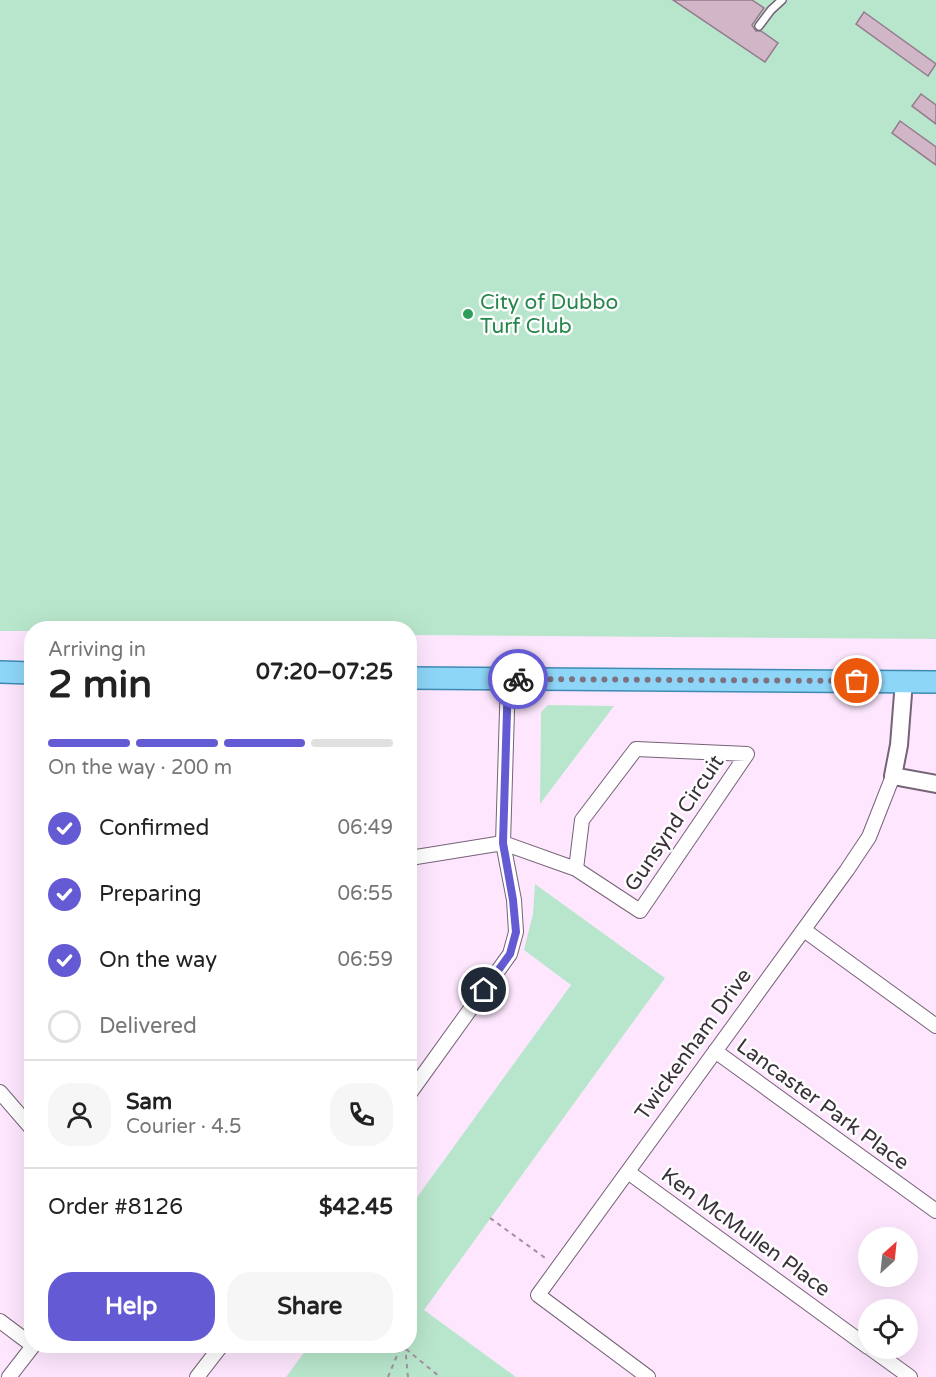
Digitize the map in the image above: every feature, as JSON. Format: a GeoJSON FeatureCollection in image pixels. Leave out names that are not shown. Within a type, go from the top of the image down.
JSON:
{"type":"FeatureCollection","features":[{"type":"Feature","properties":{"kind":"main road"},"geometry":{"type":"LineString","coordinates":[[0,672],[24,673]]}},
{"type":"Feature","properties":{"kind":"main road"},"geometry":{"type":"LineString","coordinates":[[417,678],[936,682]]}},
{"type":"Feature","properties":{"kind":"street"},"geometry":{"type":"LineString","coordinates":[[417,1082],[510,954],[516,932],[503,843],[508,678]]}},
{"type":"Feature","properties":{"kind":"street","name":"Twickenham Drive"},"geometry":{"type":"LineString","coordinates":[[648,1377],[538,1295],[869,837],[893,776],[899,745],[904,681]]}},
{"type":"Feature","properties":{"kind":"street","name":"Gunsynd Circuit"},"geometry":{"type":"LineString","coordinates":[[503,843],[576,869],[640,911],[747,754],[636,749],[582,820],[576,869]]}},
{"type":"Feature","properties":{"kind":"street"},"geometry":{"type":"LineString","coordinates":[[893,776],[936,783]]}},
{"type":"Feature","properties":{"kind":"street"},"geometry":{"type":"LineString","coordinates":[[417,857],[503,843]]}},
{"type":"Feature","properties":{"kind":"street"},"geometry":{"type":"LineString","coordinates":[[804,930],[936,1026]]}},
{"type":"Feature","properties":{"kind":"street","name":"Lancaster Park Place"},"geometry":{"type":"LineString","coordinates":[[715,1051],[936,1211]]}},
{"type":"Feature","properties":{"kind":"street"},"geometry":{"type":"LineString","coordinates":[[0,1092],[24,1120]]}},
{"type":"Feature","properties":{"kind":"street","name":"Ken McMullen Place"},"geometry":{"type":"LineString","coordinates":[[628,1172],[858,1340]]}},
{"type":"Feature","properties":{"kind":"street"},"geometry":{"type":"LineString","coordinates":[[0,1321],[24,1340]]}},
{"type":"Feature","properties":{"kind":"street"},"geometry":{"type":"LineString","coordinates":[[9,1377],[27,1353]]}},
{"type":"Feature","properties":{"kind":"street"},"geometry":{"type":"LineString","coordinates":[[197,1377],[216,1353]]}},
{"type":"Feature","properties":{"kind":"street","name":"Ken McMullen Place"},"geometry":{"type":"LineString","coordinates":[[885,1359],[910,1377]]}},
{"type":"Feature","properties":{"kind":"lane"},"geometry":{"type":"LineString","coordinates":[[759,26],[782,0]]}},
{"type":"Feature","properties":{"kind":"path"},"geometry":{"type":"LineString","coordinates":[[490,1218],[558,1268]]}},
{"type":"Feature","properties":{"kind":"path"},"geometry":{"type":"LineString","coordinates":[[388,1377],[400,1353]]}},
{"type":"Feature","properties":{"kind":"path"},"geometry":{"type":"LineString","coordinates":[[405,1353],[408,1377]]}},
{"type":"Feature","properties":{"kind":"path"},"geometry":{"type":"LineString","coordinates":[[412,1353],[440,1377]]}},
{"type":"Feature","properties":{"kind":"green space","name":"City of Dubbo Turf Club"},"geometry":{"type":"Polygon","coordinates":[[[0,0],[936,0],[936,639],[417,635],[417,621],[24,621],[24,631],[0,631],[0,0]]]}},
{"type":"Feature","properties":{"kind":"green space"},"geometry":{"type":"Polygon","coordinates":[[[548,705],[614,706],[540,804],[541,712],[548,705]]]}},
{"type":"Feature","properties":{"kind":"green space"},"geometry":{"type":"Polygon","coordinates":[[[535,884],[665,978],[424,1310],[516,1377],[286,1377],[304,1353],[417,1353],[417,1197],[571,985],[524,950],[533,914],[535,884]]]}},
{"type":"Feature","properties":{"kind":"building"},"geometry":{"type":"Polygon","coordinates":[[[673,0],[752,0],[764,8],[752,25],[756,31],[761,31],[778,43],[765,62],[673,0]]]}},
{"type":"Feature","properties":{"kind":"building"},"geometry":{"type":"Polygon","coordinates":[[[864,12],[936,64],[928,76],[856,24],[864,12]]]}},
{"type":"Feature","properties":{"kind":"building"},"geometry":{"type":"Polygon","coordinates":[[[921,94],[936,105],[936,124],[912,106],[921,94]]]}},
{"type":"Feature","properties":{"kind":"building"},"geometry":{"type":"Polygon","coordinates":[[[900,121],[936,147],[936,165],[892,133],[900,121]]]}},
{"type":"Feature","properties":{"kind":"way so far"},"geometry":{"type":"LineString","coordinates":[[518,679],[857,681]]}},
{"type":"Feature","properties":{"kind":"place","name":"City of Dubbo Turf Club"},"geometry":{"type":"Point","coordinates":[468,314]}},
{"type":"Feature","properties":{"kind":"route"},"geometry":{"type":"LineString","coordinates":[[484,990],[510,954],[516,932],[503,843],[508,678],[518,679]]}}]}
